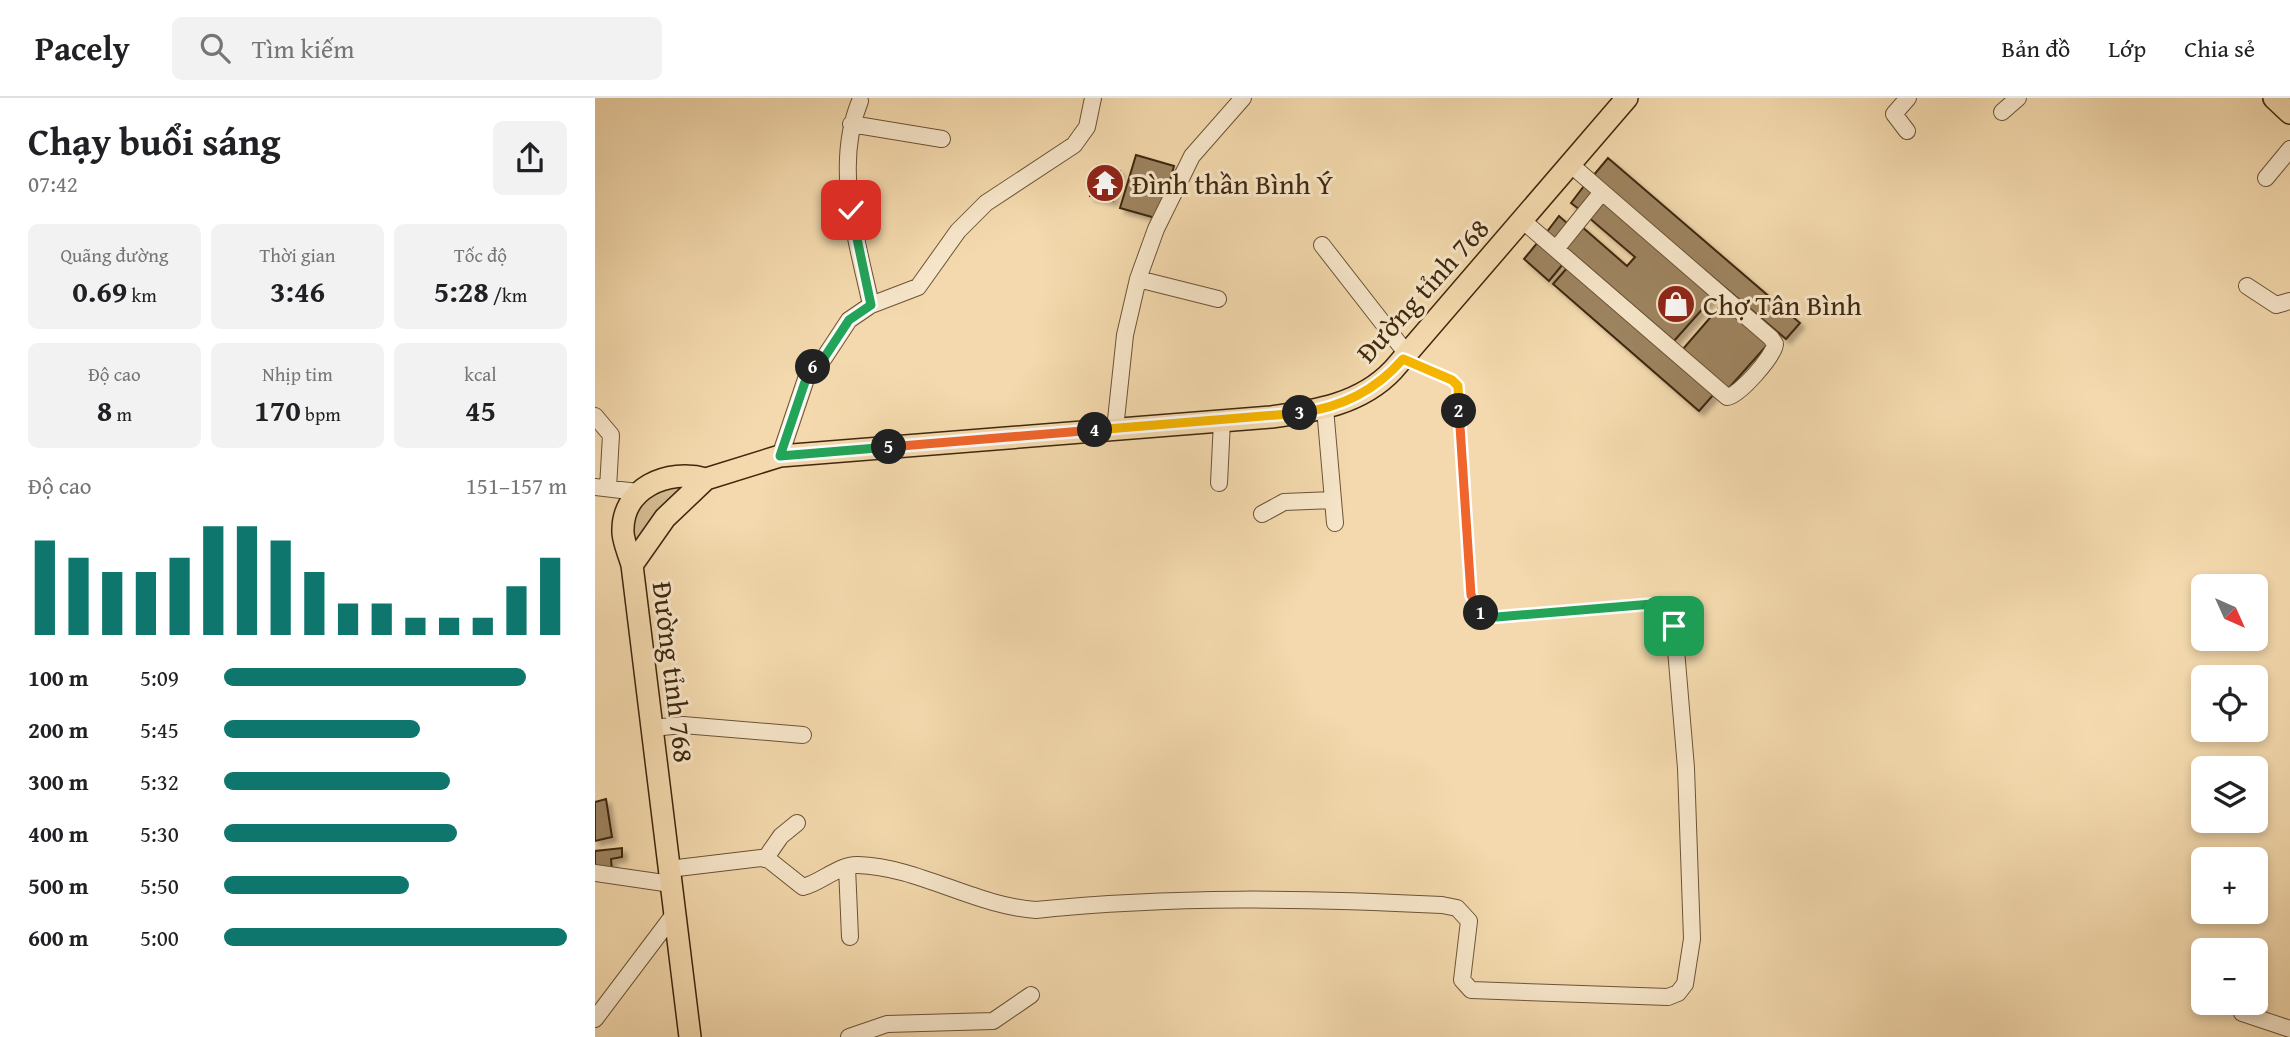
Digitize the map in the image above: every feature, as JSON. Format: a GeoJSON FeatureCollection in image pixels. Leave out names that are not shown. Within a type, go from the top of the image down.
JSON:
{"type":"FeatureCollection","features":[{"type":"Feature","properties":{"kind":"main road","name":"Đường tỉnh 768"},"geometry":{"type":"LineString","coordinates":[[690,1037],[632,565],[665,518],[706,479],[780,456],[1221,421],[1325,408],[1362,394],[1382,382],[1405,357],[1627,98]]}},
{"type":"Feature","properties":{"kind":"main road"},"geometry":{"type":"LineString","coordinates":[[2274,98],[2290,113]]}},
{"type":"Feature","properties":{"kind":"main road"},"geometry":{"type":"LineString","coordinates":[[632,565],[623,530],[629,505],[638,492],[662,479],[680,475],[706,479]]}},
{"type":"Feature","properties":{"kind":"street"},"geometry":{"type":"LineString","coordinates":[[780,456],[808,373],[824,358],[849,320],[871,305],[918,287],[958,231],[986,203],[1074,145],[1087,127],[1093,98]]}},
{"type":"Feature","properties":{"kind":"street"},"geometry":{"type":"LineString","coordinates":[[1115,429],[1125,335],[1138,279],[1165,209],[1192,156],[1243,98]]}},
{"type":"Feature","properties":{"kind":"street"},"geometry":{"type":"LineString","coordinates":[[1907,131],[1894,114],[1908,98]]}},
{"type":"Feature","properties":{"kind":"street"},"geometry":{"type":"LineString","coordinates":[[2002,112],[2018,98]]}},
{"type":"Feature","properties":{"kind":"street"},"geometry":{"type":"LineString","coordinates":[[860,101],[851,124],[851,210],[871,305]]}},
{"type":"Feature","properties":{"kind":"street"},"geometry":{"type":"LineString","coordinates":[[851,124],[942,139]]}},
{"type":"Feature","properties":{"kind":"street"},"geometry":{"type":"LineString","coordinates":[[2266,178],[2290,149]]}},
{"type":"Feature","properties":{"kind":"street"},"geometry":{"type":"LineString","coordinates":[[1522,220],[1727,397],[1737,394],[1772,355],[1775,344],[1771,338],[1570,164]]}},
{"type":"Feature","properties":{"kind":"street"},"geometry":{"type":"LineString","coordinates":[[1556,249],[1602,192]]}},
{"type":"Feature","properties":{"kind":"street"},"geometry":{"type":"LineString","coordinates":[[1322,245],[1405,357]]}},
{"type":"Feature","properties":{"kind":"street"},"geometry":{"type":"LineString","coordinates":[[1138,279],[1218,299]]}},
{"type":"Feature","properties":{"kind":"street"},"geometry":{"type":"LineString","coordinates":[[2247,286],[2276,305],[2290,301]]}},
{"type":"Feature","properties":{"kind":"street"},"geometry":{"type":"LineString","coordinates":[[1325,408],[1335,523]]}},
{"type":"Feature","properties":{"kind":"street"},"geometry":{"type":"LineString","coordinates":[[595,416],[611,435],[602,488],[638,492]]}},
{"type":"Feature","properties":{"kind":"street"},"geometry":{"type":"LineString","coordinates":[[1219,483],[1221,421]]}},
{"type":"Feature","properties":{"kind":"street"},"geometry":{"type":"LineString","coordinates":[[1262,514],[1284,502],[1332,500]]}},
{"type":"Feature","properties":{"kind":"street"},"geometry":{"type":"LineString","coordinates":[[765,859],[803,887],[855,864],[898,873],[1028,910],[1167,900],[1315,899],[1442,905],[1457,908],[1469,921],[1462,980],[1471,990],[1668,997],[1678,993],[1685,984],[1692,939],[1686,768],[1674,626],[1671,615],[1664,608]]}},
{"type":"Feature","properties":{"kind":"street"},"geometry":{"type":"LineString","coordinates":[[652,728],[683,725],[803,735]]}},
{"type":"Feature","properties":{"kind":"street"},"geometry":{"type":"LineString","coordinates":[[595,873],[670,876],[765,859],[781,836],[797,823]]}},
{"type":"Feature","properties":{"kind":"street"},"geometry":{"type":"LineString","coordinates":[[847,867],[850,937]]}},
{"type":"Feature","properties":{"kind":"street"},"geometry":{"type":"LineString","coordinates":[[596,1018],[675,913]]}},
{"type":"Feature","properties":{"kind":"street"},"geometry":{"type":"LineString","coordinates":[[849,1037],[876,1033],[887,1024],[993,1021],[1031,995]]}},
{"type":"Feature","properties":{"kind":"street"},"geometry":{"type":"LineString","coordinates":[[2248,1015],[2290,1029]]}},
{"type":"Feature","properties":{"kind":"path"},"geometry":{"type":"LineString","coordinates":[[1405,357],[1452,380],[1458,386],[1471,595],[1475,607],[1483,615],[1652,604],[1664,608]]}},
{"type":"Feature","properties":{"kind":"shaded area"},"geometry":{"type":"Polygon","coordinates":[[[689,483],[636,549],[633,524],[642,501],[660,489],[689,483]]]}},
{"type":"Feature","properties":{"kind":"building"},"geometry":{"type":"Polygon","coordinates":[[[1136,155],[1174,166],[1159,219],[1120,208],[1136,155]]]}},
{"type":"Feature","properties":{"kind":"building"},"geometry":{"type":"Polygon","coordinates":[[[1608,158],[1800,323],[1786,339],[1593,176],[1608,158]]]}},
{"type":"Feature","properties":{"kind":"building","name":"Đình thần Bình Ý"},"geometry":{"type":"Polygon","coordinates":[[[1097,166],[1120,171],[1113,201],[1090,196],[1097,166]]]}},
{"type":"Feature","properties":{"kind":"building"},"geometry":{"type":"Polygon","coordinates":[[[1584,186],[1594,194],[1580,210],[1571,203],[1584,186]]]}},
{"type":"Feature","properties":{"kind":"building"},"geometry":{"type":"Polygon","coordinates":[[[1603,201],[1714,296],[1674,341],[1564,246],[1581,226],[1627,266],[1635,257],[1588,217],[1603,201]]]}},
{"type":"Feature","properties":{"kind":"building"},"geometry":{"type":"Polygon","coordinates":[[[1559,216],[1568,224],[1555,240],[1546,233],[1559,216]]]}},
{"type":"Feature","properties":{"kind":"building"},"geometry":{"type":"Polygon","coordinates":[[[1538,242],[1563,264],[1549,281],[1524,259],[1538,242]]]}},
{"type":"Feature","properties":{"kind":"building"},"geometry":{"type":"Polygon","coordinates":[[[1567,268],[1714,394],[1699,411],[1553,284],[1567,268]]]}},
{"type":"Feature","properties":{"kind":"building"},"geometry":{"type":"Polygon","coordinates":[[[1722,304],[1768,344],[1728,389],[1683,349],[1722,304]]]}},
{"type":"Feature","properties":{"kind":"building"},"geometry":{"type":"Polygon","coordinates":[[[606,799],[612,837],[595,841],[595,802],[606,799]]]}},
{"type":"Feature","properties":{"kind":"building"},"geometry":{"type":"Polygon","coordinates":[[[622,848],[622,857],[611,859],[612,870],[595,867],[595,851],[622,848]]]}},
{"type":"Feature","properties":{"kind":"place","name":"Đình thần Bình Ý"},"geometry":{"type":"Point","coordinates":[1105,183]}},
{"type":"Feature","properties":{"kind":"place","name":"Chợ Tân Bình"},"geometry":{"type":"Point","coordinates":[1676,304]}},
{"type":"Feature","properties":{"kind":"route"},"geometry":{"type":"LineString","coordinates":[[851,210],[871,305],[849,320],[824,358],[810,369],[780,456],[1271,417],[1319,410],[1343,403],[1382,382],[1403,359],[1452,380],[1458,386],[1471,595],[1475,607],[1483,615],[1497,617],[1652,604],[1664,608],[1671,615],[1674,626]]}}]}
